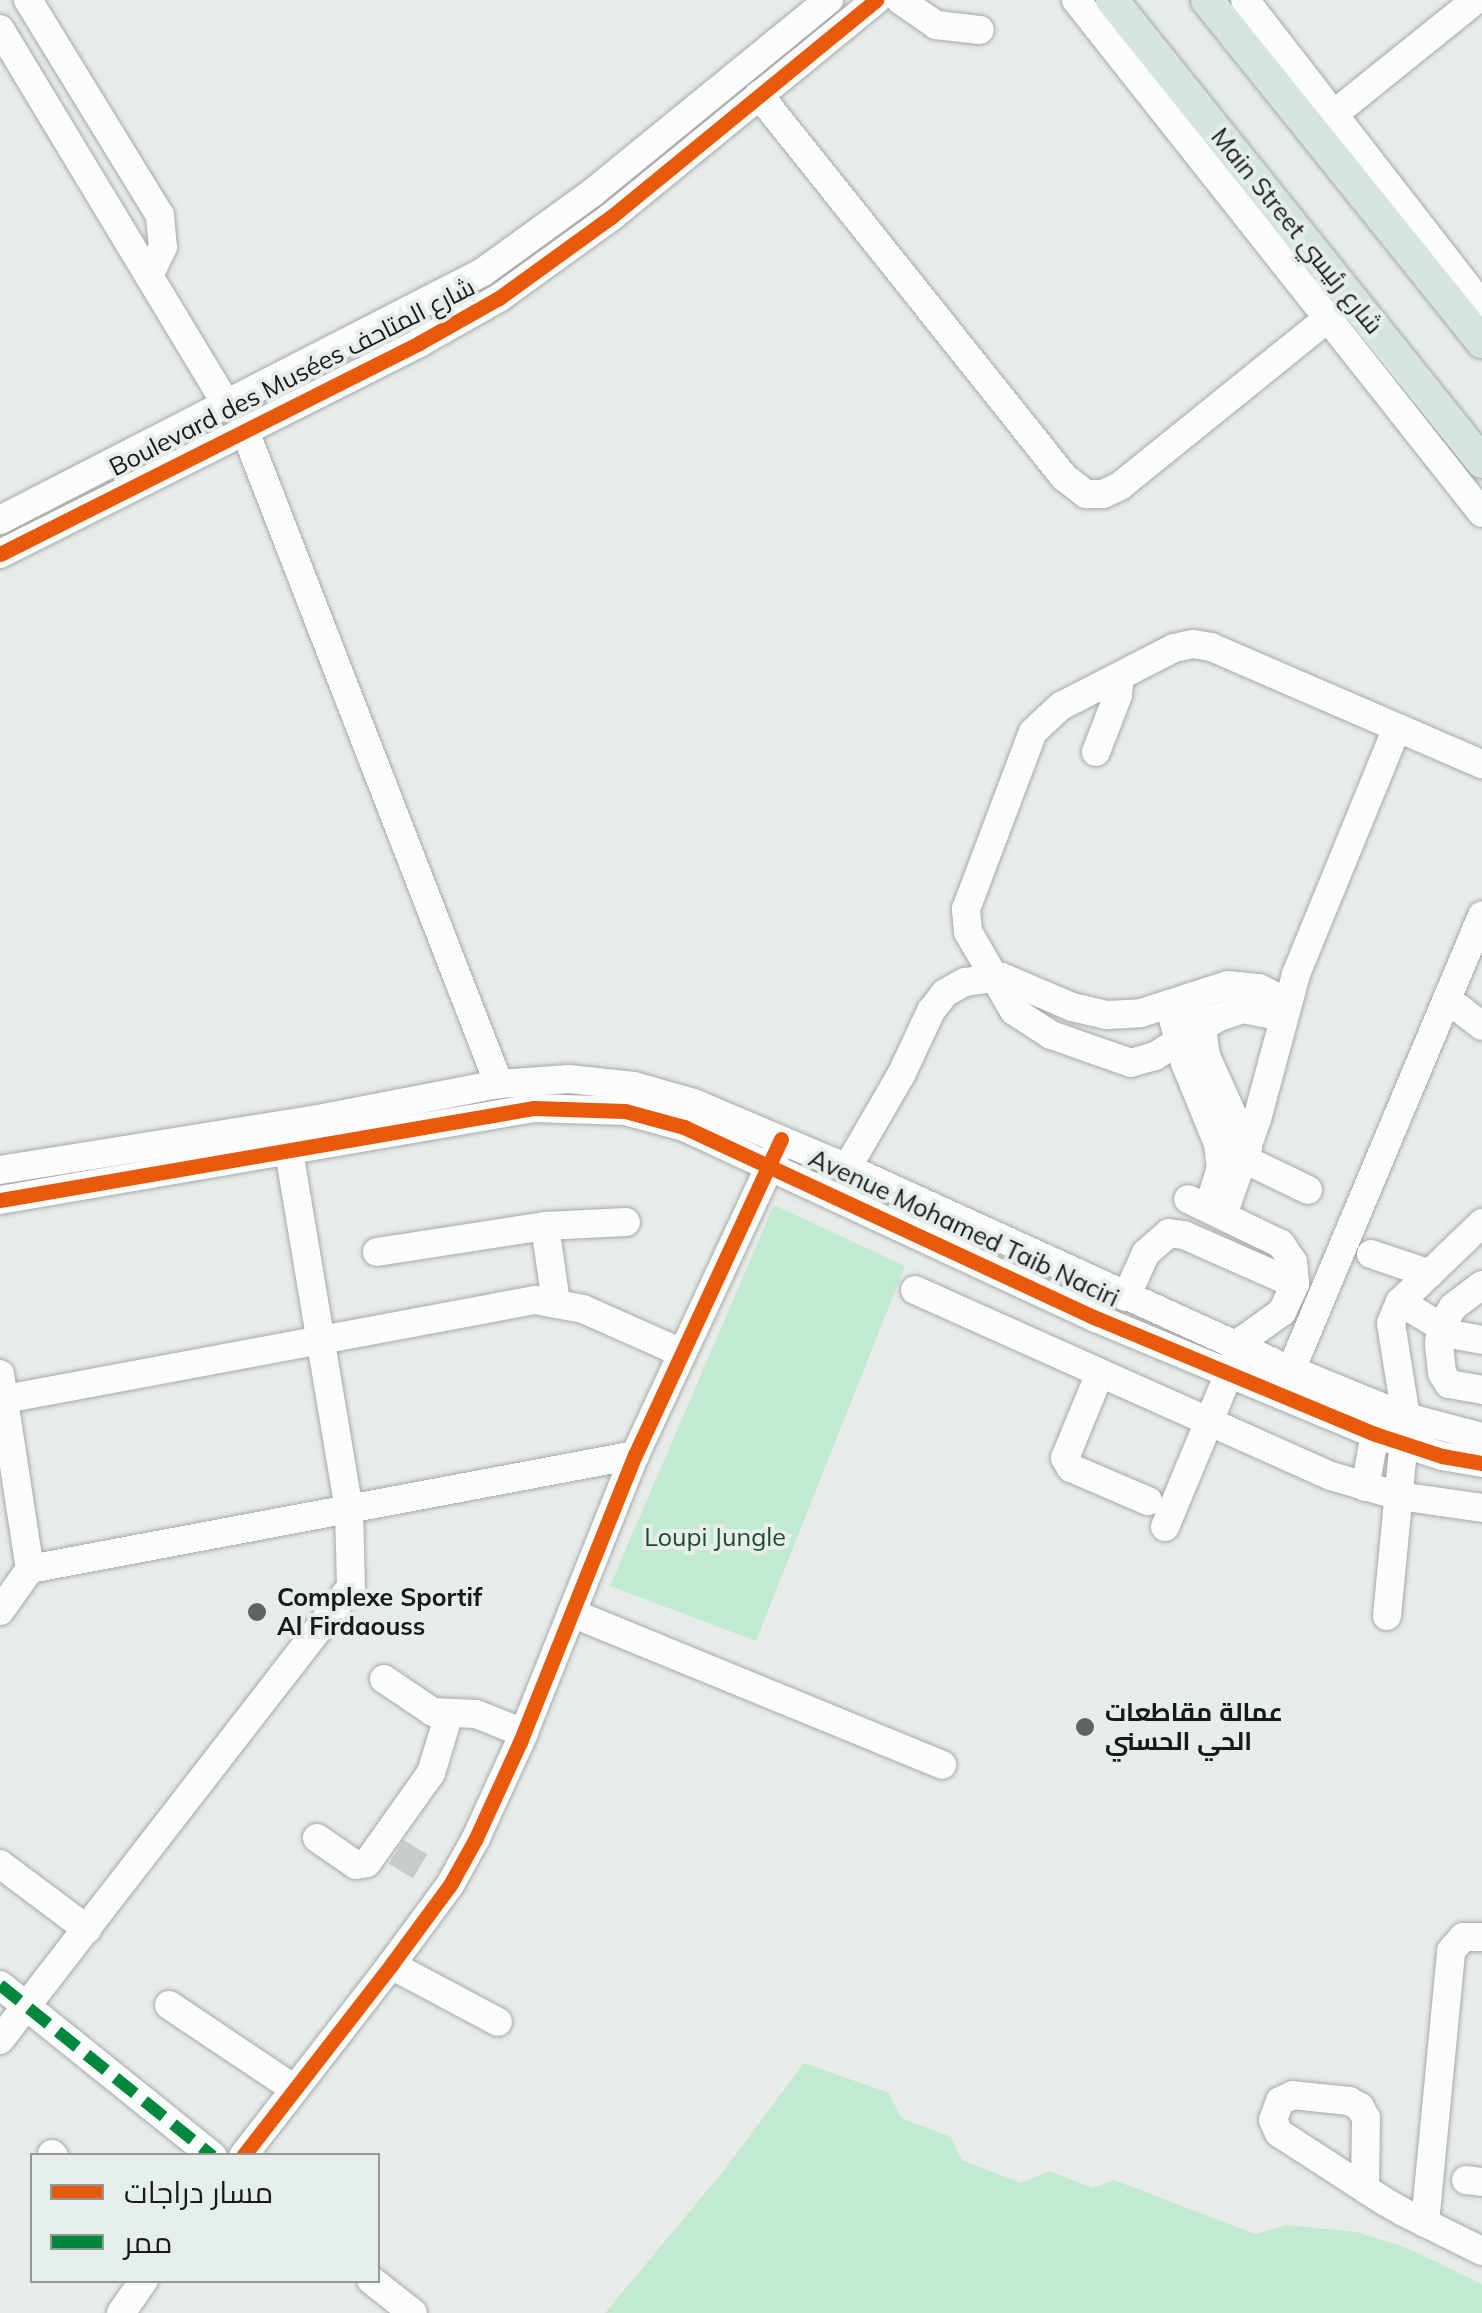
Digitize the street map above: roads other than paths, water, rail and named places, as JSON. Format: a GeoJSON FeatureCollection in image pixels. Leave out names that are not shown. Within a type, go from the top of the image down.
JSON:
{"type":"FeatureCollection","features":[{"type":"Feature","properties":{"kind":"main road","name":"Main Street شارع رئيسي"},"geometry":{"type":"LineString","coordinates":[[1112,0],[1482,462]]}},
{"type":"Feature","properties":{"kind":"main road"},"geometry":{"type":"LineString","coordinates":[[1207,0],[1482,342]]}},
{"type":"Feature","properties":{"kind":"street"},"geometry":{"type":"LineString","coordinates":[[28,0],[160,214],[163,247],[149,276]]}},
{"type":"Feature","properties":{"kind":"street","name":"Boulevard des Musées شارع المتاحف"},"geometry":{"type":"LineString","coordinates":[[0,520],[445,296],[580,202],[830,0]]}},
{"type":"Feature","properties":{"kind":"street","name":"Boulevard des Musées شارع المتاحف"},"geometry":{"type":"LineString","coordinates":[[0,554],[499,298],[575,245],[876,0]]}},
{"type":"Feature","properties":{"kind":"street"},"geometry":{"type":"LineString","coordinates":[[900,0],[936,24],[980,30]]}},
{"type":"Feature","properties":{"kind":"street"},"geometry":{"type":"LineString","coordinates":[[1076,0],[1482,514]]}},
{"type":"Feature","properties":{"kind":"street"},"geometry":{"type":"LineString","coordinates":[[1244,0],[1482,306]]}},
{"type":"Feature","properties":{"kind":"street"},"geometry":{"type":"LineString","coordinates":[[1334,114],[1476,0]]}},
{"type":"Feature","properties":{"kind":"street"},"geometry":{"type":"LineString","coordinates":[[0,29],[8,62],[149,276],[227,406]]}},
{"type":"Feature","properties":{"kind":"street"},"geometry":{"type":"LineString","coordinates":[[759,95],[1064,476],[1086,494],[1103,494],[1120,486],[1327,319]]}},
{"type":"Feature","properties":{"kind":"street"},"geometry":{"type":"LineString","coordinates":[[246,431],[499,1084]]}},
{"type":"Feature","properties":{"kind":"street"},"geometry":{"type":"LineString","coordinates":[[1285,1009],[1242,1009],[1143,1061],[1106,1058],[1026,1021],[990,976],[968,932],[966,908],[1026,743],[1050,713],[1174,648],[1202,644],[1482,764]]}},
{"type":"Feature","properties":{"kind":"street"},"geometry":{"type":"LineString","coordinates":[[1096,752],[1116,700],[1120,676]]}},
{"type":"Feature","properties":{"kind":"street"},"geometry":{"type":"LineString","coordinates":[[1206,1208],[1246,1154],[1285,1009],[1397,728]]}},
{"type":"Feature","properties":{"kind":"street"},"geometry":{"type":"LineString","coordinates":[[1291,1370],[1482,915]]}},
{"type":"Feature","properties":{"kind":"street"},"geometry":{"type":"LineString","coordinates":[[847,1168],[937,1002],[954,986],[990,976],[1014,980],[1072,1007],[1106,1015],[1141,1013],[1198,993],[1243,986],[1285,1009]]}},
{"type":"Feature","properties":{"kind":"street"},"geometry":{"type":"LineString","coordinates":[[1198,993],[1190,1036],[1220,1155],[1219,1178],[1206,1208]]}},
{"type":"Feature","properties":{"kind":"street"},"geometry":{"type":"LineString","coordinates":[[1447,999],[1482,1026]]}},
{"type":"Feature","properties":{"kind":"street"},"geometry":{"type":"LineString","coordinates":[[1169,1004],[1212,1071],[1246,1154],[1308,1190]]}},
{"type":"Feature","properties":{"kind":"street","name":"Avenue Mohamed Taib Naciri"},"geometry":{"type":"LineString","coordinates":[[0,1170],[313,1120],[499,1084],[569,1079],[634,1086],[694,1102],[1126,1297],[1235,1361],[1376,1434],[1405,1431],[1482,1437]]}},
{"type":"Feature","properties":{"kind":"street","name":"Avenue Mohamed Taib Naciri"},"geometry":{"type":"LineString","coordinates":[[0,1200],[534,1108],[594,1107],[684,1127],[1096,1318],[1235,1361],[1291,1370],[1405,1431],[1482,1463]]}},
{"type":"Feature","properties":{"kind":"street"},"geometry":{"type":"LineString","coordinates":[[245,2153],[391,1966],[524,1734],[635,1455],[782,1140]]}},
{"type":"Feature","properties":{"kind":"street"},"geometry":{"type":"LineString","coordinates":[[0,2040],[348,1593],[349,1510],[289,1151]]}},
{"type":"Feature","properties":{"kind":"street"},"geometry":{"type":"LineString","coordinates":[[1165,1527],[1248,1334],[1288,1306],[1295,1284],[1293,1262],[1281,1244],[1206,1208]]}},
{"type":"Feature","properties":{"kind":"street"},"geometry":{"type":"LineString","coordinates":[[377,1252],[545,1226],[626,1222]]}},
{"type":"Feature","properties":{"kind":"street"},"geometry":{"type":"LineString","coordinates":[[1387,1616],[1405,1431],[1391,1330],[1400,1302],[1482,1223]]}},
{"type":"Feature","properties":{"kind":"street"},"geometry":{"type":"LineString","coordinates":[[545,1226],[556,1302]]}},
{"type":"Feature","properties":{"kind":"street"},"geometry":{"type":"LineString","coordinates":[[1126,1297],[1146,1253],[1170,1233],[1184,1235],[1295,1284]]}},
{"type":"Feature","properties":{"kind":"street"},"geometry":{"type":"LineString","coordinates":[[1372,1254],[1430,1274]]}},
{"type":"Feature","properties":{"kind":"street"},"geometry":{"type":"LineString","coordinates":[[1482,1286],[1453,1307],[1441,1327],[1438,1344],[1445,1379],[1454,1387],[1482,1390]]}},
{"type":"Feature","properties":{"kind":"street"},"geometry":{"type":"LineString","coordinates":[[915,1290],[1298,1463],[1399,1496],[1482,1508]]}},
{"type":"Feature","properties":{"kind":"street"},"geometry":{"type":"LineString","coordinates":[[30,1569],[1,1391],[320,1342],[535,1300],[583,1308],[680,1352]]}},
{"type":"Feature","properties":{"kind":"street"},"geometry":{"type":"LineString","coordinates":[[1400,1302],[1463,1338],[1482,1340]]}},
{"type":"Feature","properties":{"kind":"street"},"geometry":{"type":"LineString","coordinates":[[1100,1373],[1065,1458],[1072,1468],[1148,1501]]}},
{"type":"Feature","properties":{"kind":"street"},"geometry":{"type":"LineString","coordinates":[[1366,1487],[1376,1434]]}},
{"type":"Feature","properties":{"kind":"street"},"geometry":{"type":"LineString","coordinates":[[0,1611],[30,1569],[635,1455]]}},
{"type":"Feature","properties":{"kind":"street"},"geometry":{"type":"LineString","coordinates":[[572,1612],[942,1766]]}},
{"type":"Feature","properties":{"kind":"street"},"geometry":{"type":"LineString","coordinates":[[384,1679],[433,1712],[476,1714],[524,1734]]}},
{"type":"Feature","properties":{"kind":"street"},"geometry":{"type":"LineString","coordinates":[[317,1838],[356,1866],[389,1847],[431,1774],[449,1714]]}},
{"type":"Feature","properties":{"kind":"street"},"geometry":{"type":"LineString","coordinates":[[0,1864],[87,1929]]}},
{"type":"Feature","properties":{"kind":"street"},"geometry":{"type":"LineString","coordinates":[[1425,2223],[1452,1951],[1463,1937],[1482,1937]]}},
{"type":"Feature","properties":{"kind":"street"},"geometry":{"type":"LineString","coordinates":[[391,1966],[498,2022]]}},
{"type":"Feature","properties":{"kind":"street"},"geometry":{"type":"LineString","coordinates":[[0,1985],[209,2153]]}},
{"type":"Feature","properties":{"kind":"street"},"geometry":{"type":"LineString","coordinates":[[169,2005],[293,2088]]}},
{"type":"Feature","properties":{"kind":"street"},"geometry":{"type":"LineString","coordinates":[[1366,2189],[1482,2251]]}},
{"type":"Feature","properties":{"kind":"street"},"geometry":{"type":"LineString","coordinates":[[120,2313],[142,2283]]}},
{"type":"Feature","properties":{"kind":"street"},"geometry":{"type":"LineString","coordinates":[[375,2283],[413,2313]]}},
{"type":"Feature","properties":{"kind":"tunnel"},"geometry":{"type":"LineString","coordinates":[[396,1852],[431,1873]]}},
{"type":"Feature","properties":{"kind":"place","name":"Complexe Sportif Al Firdaouss"},"geometry":{"type":"Point","coordinates":[257,1612]}},
{"type":"Feature","properties":{"kind":"place","name":"عمالة مقاطعات الحي الحسني"},"geometry":{"type":"Point","coordinates":[1085,1727]}},
{"type":"Feature","properties":{"kind":"park label","name":"Loupi Jungle"},"geometry":{"type":"Point","coordinates":[715,1537]}}]}
